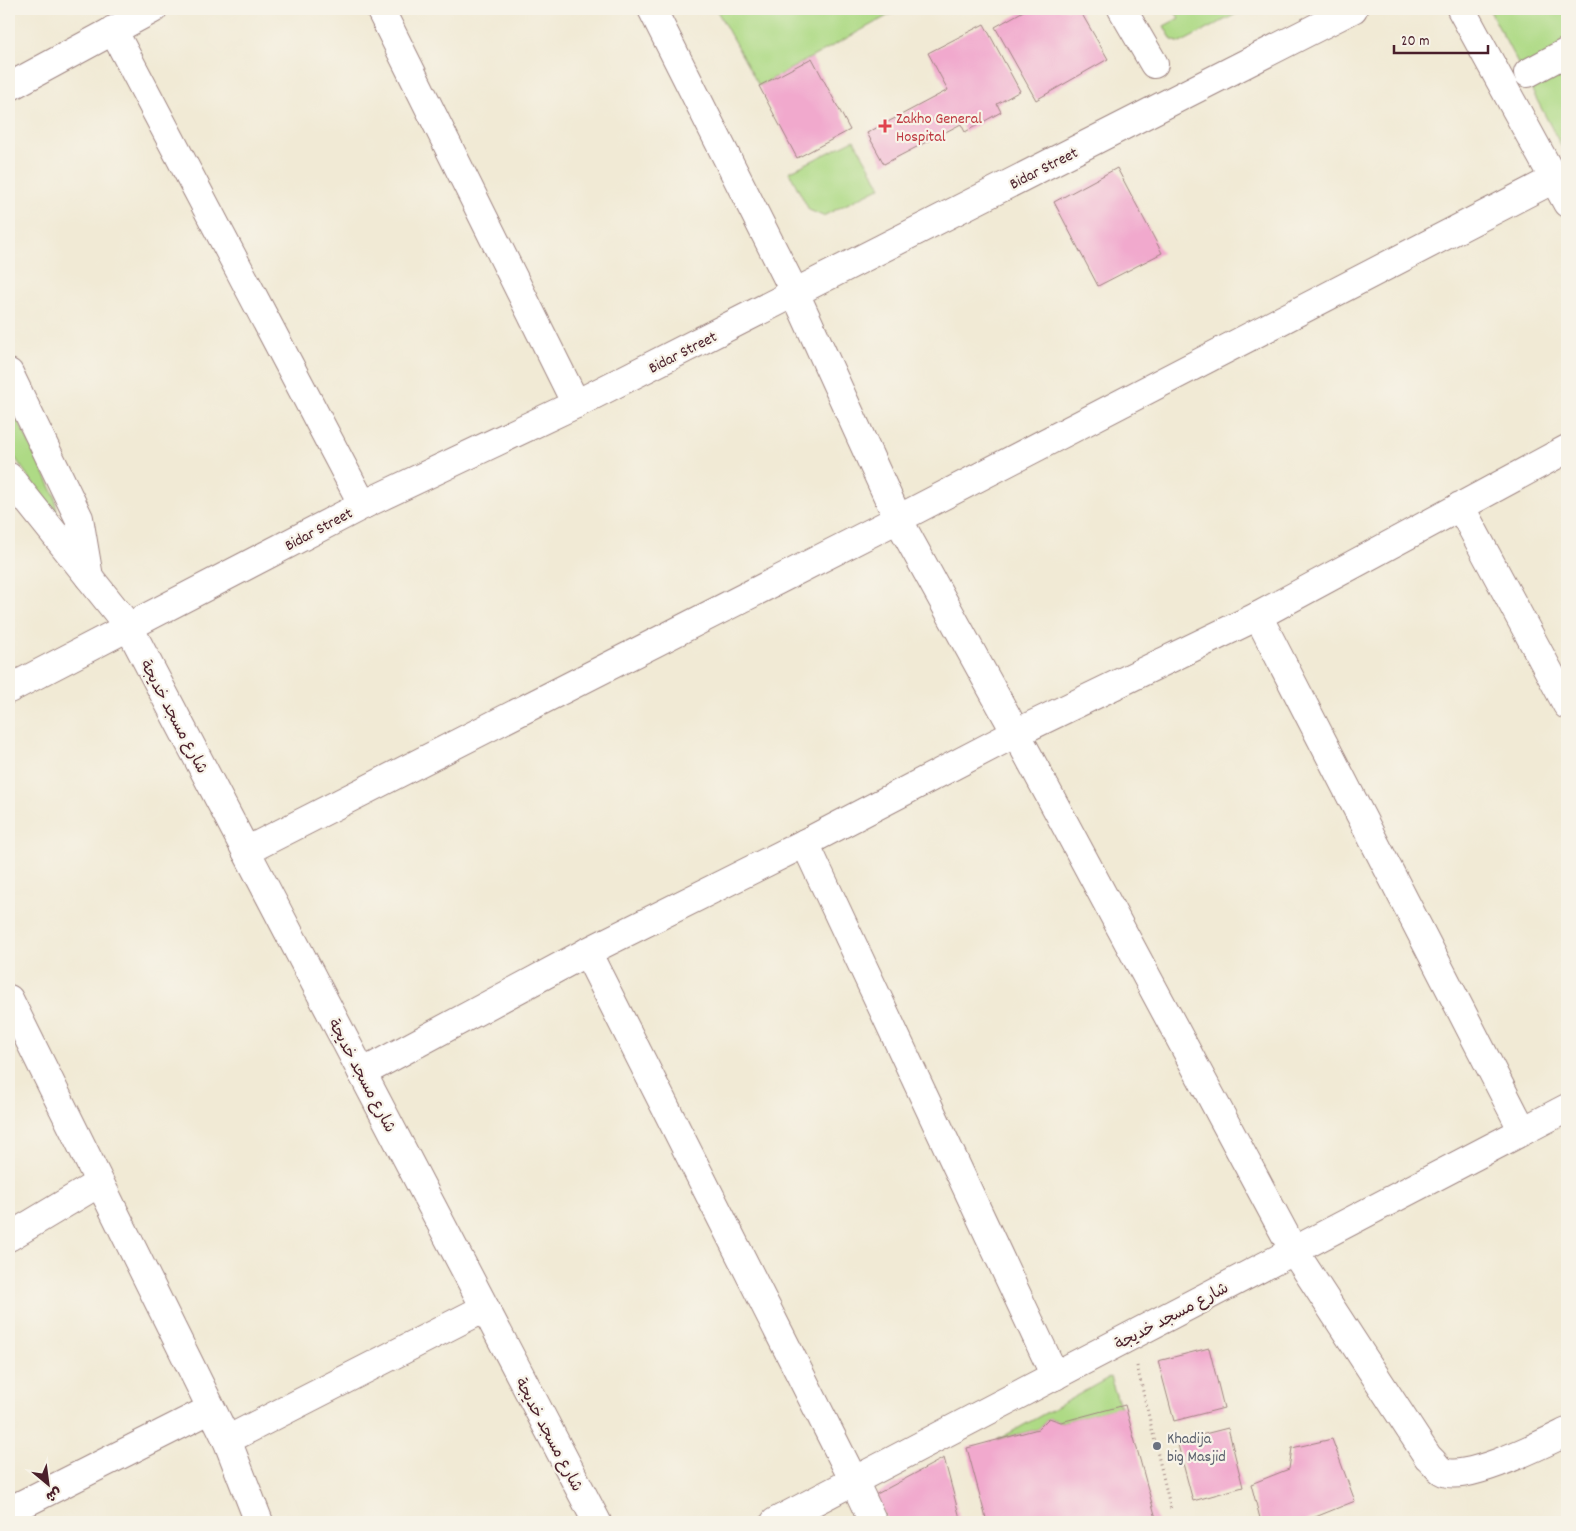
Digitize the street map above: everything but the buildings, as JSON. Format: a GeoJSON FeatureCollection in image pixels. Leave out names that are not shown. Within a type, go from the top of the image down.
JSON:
{"type":"FeatureCollection","features":[{"type":"Feature","properties":{"kind":"street"},"geometry":{"type":"LineString","coordinates":[[9,87],[153,9]]}},
{"type":"Feature","properties":{"kind":"street"},"geometry":{"type":"LineString","coordinates":[[380,9],[576,404]]}},
{"type":"Feature","properties":{"kind":"street"},"geometry":{"type":"LineString","coordinates":[[652,9],[795,293],[898,519],[1294,1251],[1428,1457],[1443,1472],[1463,1474],[1496,1464],[1567,1432]]}},
{"type":"Feature","properties":{"kind":"street"},"geometry":{"type":"LineString","coordinates":[[1122,9],[1154,64]]}},
{"type":"Feature","properties":{"kind":"street","name":"Bidar Street"},"geometry":{"type":"LineString","coordinates":[[9,689],[363,505],[576,404],[1353,9]]}},
{"type":"Feature","properties":{"kind":"street"},"geometry":{"type":"LineString","coordinates":[[1461,9],[1567,203]]}},
{"type":"Feature","properties":{"kind":"street"},"geometry":{"type":"LineString","coordinates":[[114,30],[363,505]]}},
{"type":"Feature","properties":{"kind":"street"},"geometry":{"type":"LineString","coordinates":[[1528,73],[1567,52]]}},
{"type":"Feature","properties":{"kind":"street"},"geometry":{"type":"LineString","coordinates":[[246,851],[898,519],[1554,179]]}},
{"type":"Feature","properties":{"kind":"street"},"geometry":{"type":"LineString","coordinates":[[9,373],[80,518],[89,579]]}},
{"type":"Feature","properties":{"kind":"street"},"geometry":{"type":"LineString","coordinates":[[362,1073],[587,952],[805,843],[1016,734],[1258,616],[1567,450]]}},
{"type":"Feature","properties":{"kind":"street","name":"شارع مسجد خديجة"},"geometry":{"type":"LineString","coordinates":[[9,477],[129,627],[597,1522]]}},
{"type":"Feature","properties":{"kind":"street"},"geometry":{"type":"LineString","coordinates":[[1460,506],[1567,706]]}},
{"type":"Feature","properties":{"kind":"street"},"geometry":{"type":"LineString","coordinates":[[1258,616],[1523,1131]]}},
{"type":"Feature","properties":{"kind":"street"},"geometry":{"type":"LineString","coordinates":[[805,843],[1055,1376]]}},
{"type":"Feature","properties":{"kind":"street"},"geometry":{"type":"LineString","coordinates":[[587,952],[854,1481],[872,1522]]}},
{"type":"Feature","properties":{"kind":"street"},"geometry":{"type":"LineString","coordinates":[[9,999],[227,1440],[259,1522]]}},
{"type":"Feature","properties":{"kind":"street","name":"شارع مسجد خديجة"},"geometry":{"type":"LineString","coordinates":[[775,1522],[1567,1108]]}},
{"type":"Feature","properties":{"kind":"street"},"geometry":{"type":"LineString","coordinates":[[9,1237],[99,1183]]}},
{"type":"Feature","properties":{"kind":"street"},"geometry":{"type":"LineString","coordinates":[[227,1440],[485,1308]]}},
{"type":"Feature","properties":{"kind":"street"},"geometry":{"type":"LineString","coordinates":[[9,1512],[211,1409]]}},
{"type":"Feature","properties":{"kind":"path"},"geometry":{"type":"LineString","coordinates":[[1130,1337],[1171,1510]]}},
{"type":"Feature","properties":{"kind":"green space"},"geometry":{"type":"Polygon","coordinates":[[[716,9],[906,9],[891,14],[759,86],[716,9]]]}},
{"type":"Feature","properties":{"kind":"green space"},"geometry":{"type":"Polygon","coordinates":[[[1173,9],[1246,9],[1180,43],[1172,40],[1164,26],[1179,18],[1173,9]]]}},
{"type":"Feature","properties":{"kind":"green space"},"geometry":{"type":"Polygon","coordinates":[[[1489,9],[1567,9],[1567,157],[1489,9]]]}},
{"type":"Feature","properties":{"kind":"green space"},"geometry":{"type":"Polygon","coordinates":[[[854,140],[881,187],[823,216],[809,210],[789,172],[854,140]]]}},
{"type":"Feature","properties":{"kind":"green space"},"geometry":{"type":"Polygon","coordinates":[[[9,402],[55,496],[57,518],[9,449],[9,402]]]}},
{"type":"Feature","properties":{"kind":"green space"},"geometry":{"type":"Polygon","coordinates":[[[1110,1377],[1120,1407],[1061,1422],[1049,1418],[1038,1429],[997,1440],[1110,1377]]]}},
{"type":"Feature","properties":{"kind":"place","name":"Zakho General Hospital"},"geometry":{"type":"Point","coordinates":[885,126]}},
{"type":"Feature","properties":{"kind":"place","name":"Khadija big Masjid"},"geometry":{"type":"Point","coordinates":[1157,1446]}}]}
